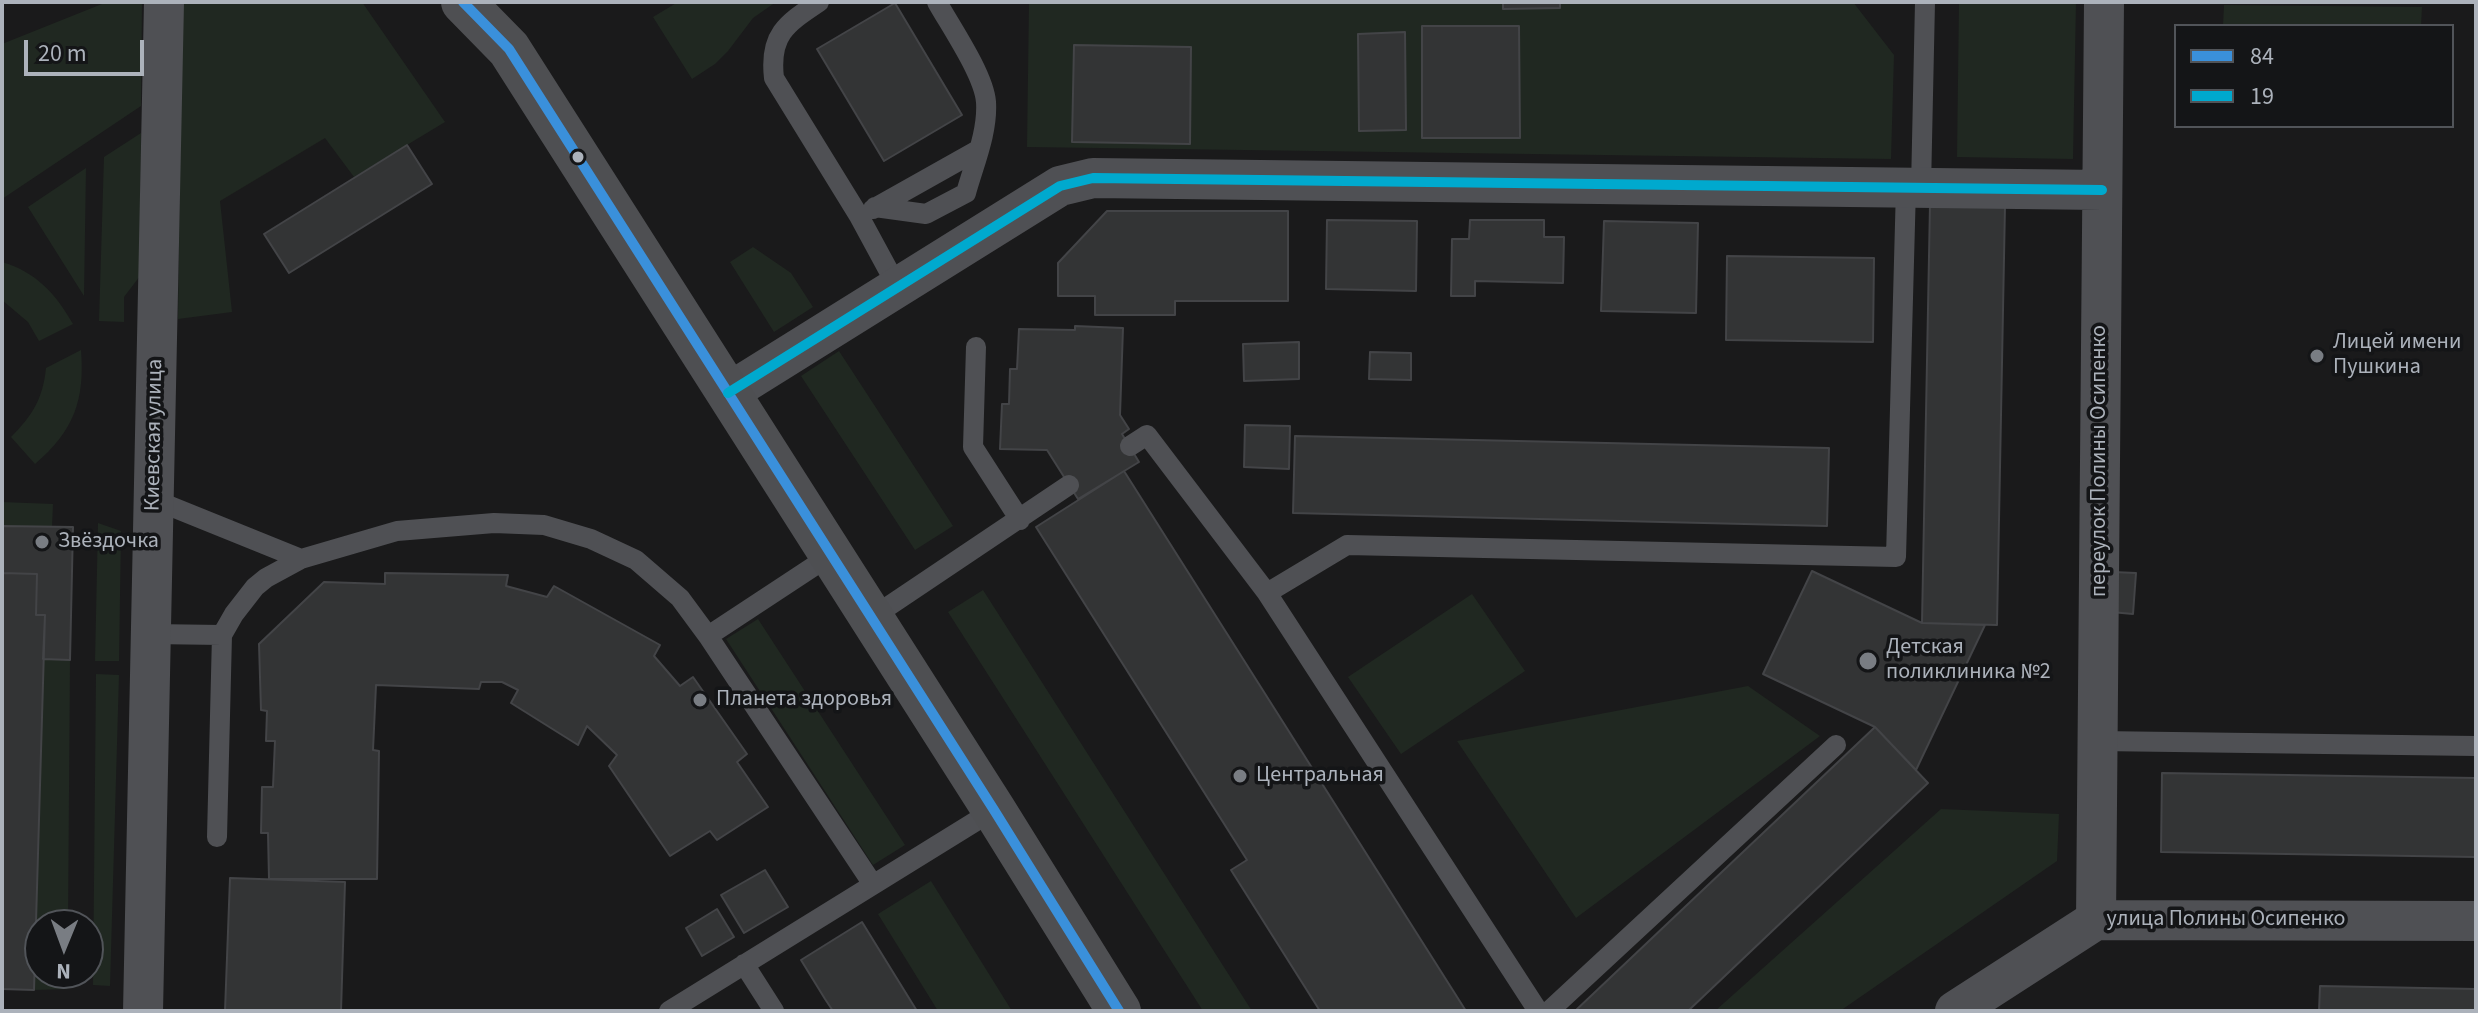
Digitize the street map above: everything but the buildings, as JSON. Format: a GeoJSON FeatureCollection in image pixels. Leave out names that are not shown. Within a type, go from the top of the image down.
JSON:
{"type":"FeatureCollection","features":[{"type":"Feature","properties":{"kind":"main road"},"geometry":{"type":"LineString","coordinates":[[463,2],[509,49],[1119,1011]]}},
{"type":"Feature","properties":{"kind":"main road"},"geometry":{"type":"LineString","coordinates":[[503,2],[509,49]]}},
{"type":"Feature","properties":{"kind":"street","name":"Киевская улица"},"geometry":{"type":"LineString","coordinates":[[143,1011],[164,2]]}},
{"type":"Feature","properties":{"kind":"street","name":"переулок Полины Осипенко"},"geometry":{"type":"LineString","coordinates":[[2096,920],[2104,2]]}},
{"type":"Feature","properties":{"kind":"street"},"geometry":{"type":"LineString","coordinates":[[728,393],[1060,186],[1093,178],[2102,190]]}},
{"type":"Feature","properties":{"kind":"street","name":"улица Полины Осипенко"},"geometry":{"type":"LineString","coordinates":[[1955,1011],[2096,920],[2476,921]]}},
{"type":"Feature","properties":{"kind":"lane"},"geometry":{"type":"LineString","coordinates":[[819,2],[790,21],[778,37],[772,57],[774,78],[867,212],[898,288]]}},
{"type":"Feature","properties":{"kind":"lane"},"geometry":{"type":"LineString","coordinates":[[867,212],[926,214],[966,193],[985,121],[983,85],[937,2]]}},
{"type":"Feature","properties":{"kind":"lane"},"geometry":{"type":"LineString","coordinates":[[1267,593],[1347,545],[1896,557],[1925,2]]}},
{"type":"Feature","properties":{"kind":"lane"},"geometry":{"type":"LineString","coordinates":[[867,212],[978,150]]}},
{"type":"Feature","properties":{"kind":"lane"},"geometry":{"type":"LineString","coordinates":[[976,347],[973,447],[1020,520]]}},
{"type":"Feature","properties":{"kind":"lane"},"geometry":{"type":"LineString","coordinates":[[1130,446],[1147,435],[1267,593],[1538,1011]]}},
{"type":"Feature","properties":{"kind":"lane"},"geometry":{"type":"LineString","coordinates":[[871,618],[1069,485]]}},
{"type":"Feature","properties":{"kind":"lane"},"geometry":{"type":"LineString","coordinates":[[155,500],[301,559]]}},
{"type":"Feature","properties":{"kind":"lane"},"geometry":{"type":"LineString","coordinates":[[217,837],[222,635],[255,587],[301,559],[397,531],[494,523],[544,525],[591,539],[636,560],[680,598],[872,883]]}},
{"type":"Feature","properties":{"kind":"lane"},"geometry":{"type":"LineString","coordinates":[[708,636],[831,555]]}},
{"type":"Feature","properties":{"kind":"lane"},"geometry":{"type":"LineString","coordinates":[[151,634],[222,635]]}},
{"type":"Feature","properties":{"kind":"lane"},"geometry":{"type":"LineString","coordinates":[[2098,741],[2476,746]]}},
{"type":"Feature","properties":{"kind":"lane"},"geometry":{"type":"LineString","coordinates":[[1549,1011],[1836,745]]}},
{"type":"Feature","properties":{"kind":"lane"},"geometry":{"type":"LineString","coordinates":[[669,1011],[994,810]]}},
{"type":"Feature","properties":{"kind":"lane"},"geometry":{"type":"LineString","coordinates":[[744,964],[774,1011]]}},
{"type":"Feature","properties":{"kind":"shaded area"},"geometry":{"type":"Polygon","coordinates":[[[107,2],[142,2],[141,106],[2,199],[2,44],[107,2]]]}},
{"type":"Feature","properties":{"kind":"shaded area"},"geometry":{"type":"Polygon","coordinates":[[[182,2],[362,2],[445,122],[354,177],[325,138],[220,201],[232,312],[178,319],[182,2]]]}},
{"type":"Feature","properties":{"kind":"shaded area"},"geometry":{"type":"Polygon","coordinates":[[[678,2],[776,2],[753,18],[715,64],[692,79],[653,17],[678,2]]]}},
{"type":"Feature","properties":{"kind":"shaded area"},"geometry":{"type":"Polygon","coordinates":[[[1029,2],[1853,2],[1894,55],[1891,159],[1027,147],[1029,2]]]}},
{"type":"Feature","properties":{"kind":"shaded area"},"geometry":{"type":"Polygon","coordinates":[[[1959,2],[2076,2],[2073,159],[1957,157],[1959,2]]]}},
{"type":"Feature","properties":{"kind":"shaded area"},"geometry":{"type":"Polygon","coordinates":[[[2224,5],[2422,7],[2421,24],[2223,24],[2224,5]]]}},
{"type":"Feature","properties":{"kind":"shaded area"},"geometry":{"type":"Polygon","coordinates":[[[141,133],[140,276],[124,297],[124,322],[99,321],[104,157],[141,133]]]}},
{"type":"Feature","properties":{"kind":"shaded area"},"geometry":{"type":"Polygon","coordinates":[[[86,168],[84,296],[28,207],[86,168]]]}},
{"type":"Feature","properties":{"kind":"shaded area"},"geometry":{"type":"Polygon","coordinates":[[[753,247],[791,273],[813,307],[774,332],[730,262],[753,247]]]}},
{"type":"Feature","properties":{"kind":"shaded area"},"geometry":{"type":"Polygon","coordinates":[[[2,262],[35,278],[60,303],[73,324],[39,341],[28,322],[2,300],[2,262]]]}},
{"type":"Feature","properties":{"kind":"shaded area"},"geometry":{"type":"Polygon","coordinates":[[[81,350],[81,384],[74,413],[59,439],[35,464],[11,437],[36,406],[46,368],[81,350]]]}},
{"type":"Feature","properties":{"kind":"shaded area"},"geometry":{"type":"Polygon","coordinates":[[[839,351],[953,526],[915,550],[801,376],[839,351]]]}},
{"type":"Feature","properties":{"kind":"shaded area"},"geometry":{"type":"Polygon","coordinates":[[[2,502],[53,504],[52,527],[2,526],[2,502]]]}},
{"type":"Feature","properties":{"kind":"shaded area"},"geometry":{"type":"Polygon","coordinates":[[[98,523],[121,531],[119,661],[95,661],[98,523]]]}},
{"type":"Feature","properties":{"kind":"shaded area"},"geometry":{"type":"Polygon","coordinates":[[[983,590],[1252,1011],[1203,1011],[948,612],[983,590]]]}},
{"type":"Feature","properties":{"kind":"shaded area"},"geometry":{"type":"Polygon","coordinates":[[[1472,594],[1525,671],[1401,754],[1348,677],[1472,594]]]}},
{"type":"Feature","properties":{"kind":"shaded area"},"geometry":{"type":"Polygon","coordinates":[[[758,619],[905,845],[873,865],[726,639],[758,619]]]}},
{"type":"Feature","properties":{"kind":"shaded area"},"geometry":{"type":"Polygon","coordinates":[[[43,659],[70,660],[68,909],[36,909],[43,659]]]}},
{"type":"Feature","properties":{"kind":"shaded area"},"geometry":{"type":"Polygon","coordinates":[[[96,674],[119,675],[110,986],[104,986],[104,909],[94,909],[96,674]]]}},
{"type":"Feature","properties":{"kind":"shaded area"},"geometry":{"type":"Polygon","coordinates":[[[1748,686],[1820,736],[1576,918],[1457,741],[1748,686]]]}},
{"type":"Feature","properties":{"kind":"shaded area"},"geometry":{"type":"Polygon","coordinates":[[[1941,809],[2059,814],[2057,861],[1840,1011],[1715,1011],[1941,809]]]}},
{"type":"Feature","properties":{"kind":"shaded area"},"geometry":{"type":"Polygon","coordinates":[[[931,881],[1012,1011],[938,1011],[878,914],[931,881]]]}},
{"type":"Feature","properties":{"kind":"transit line","name":"84"},"geometry":{"type":"LineString","coordinates":[[463,2],[509,49],[1119,1011]]}},
{"type":"Feature","properties":{"kind":"transit line","name":"19"},"geometry":{"type":"LineString","coordinates":[[728,393],[1060,186],[1093,178],[2102,190]]}},
{"type":"Feature","properties":{"kind":"place","name":"Лицей имени Пушкина"},"geometry":{"type":"Point","coordinates":[2317,356]}},
{"type":"Feature","properties":{"kind":"place","name":"Звёздочка"},"geometry":{"type":"Point","coordinates":[42,542]}},
{"type":"Feature","properties":{"kind":"place","name":"Детская поликлиника №2"},"geometry":{"type":"Point","coordinates":[1868,661]}},
{"type":"Feature","properties":{"kind":"place","name":"Планета здоровья"},"geometry":{"type":"Point","coordinates":[700,700]}},
{"type":"Feature","properties":{"kind":"place","name":"Центральная"},"geometry":{"type":"Point","coordinates":[1240,776]}}]}
